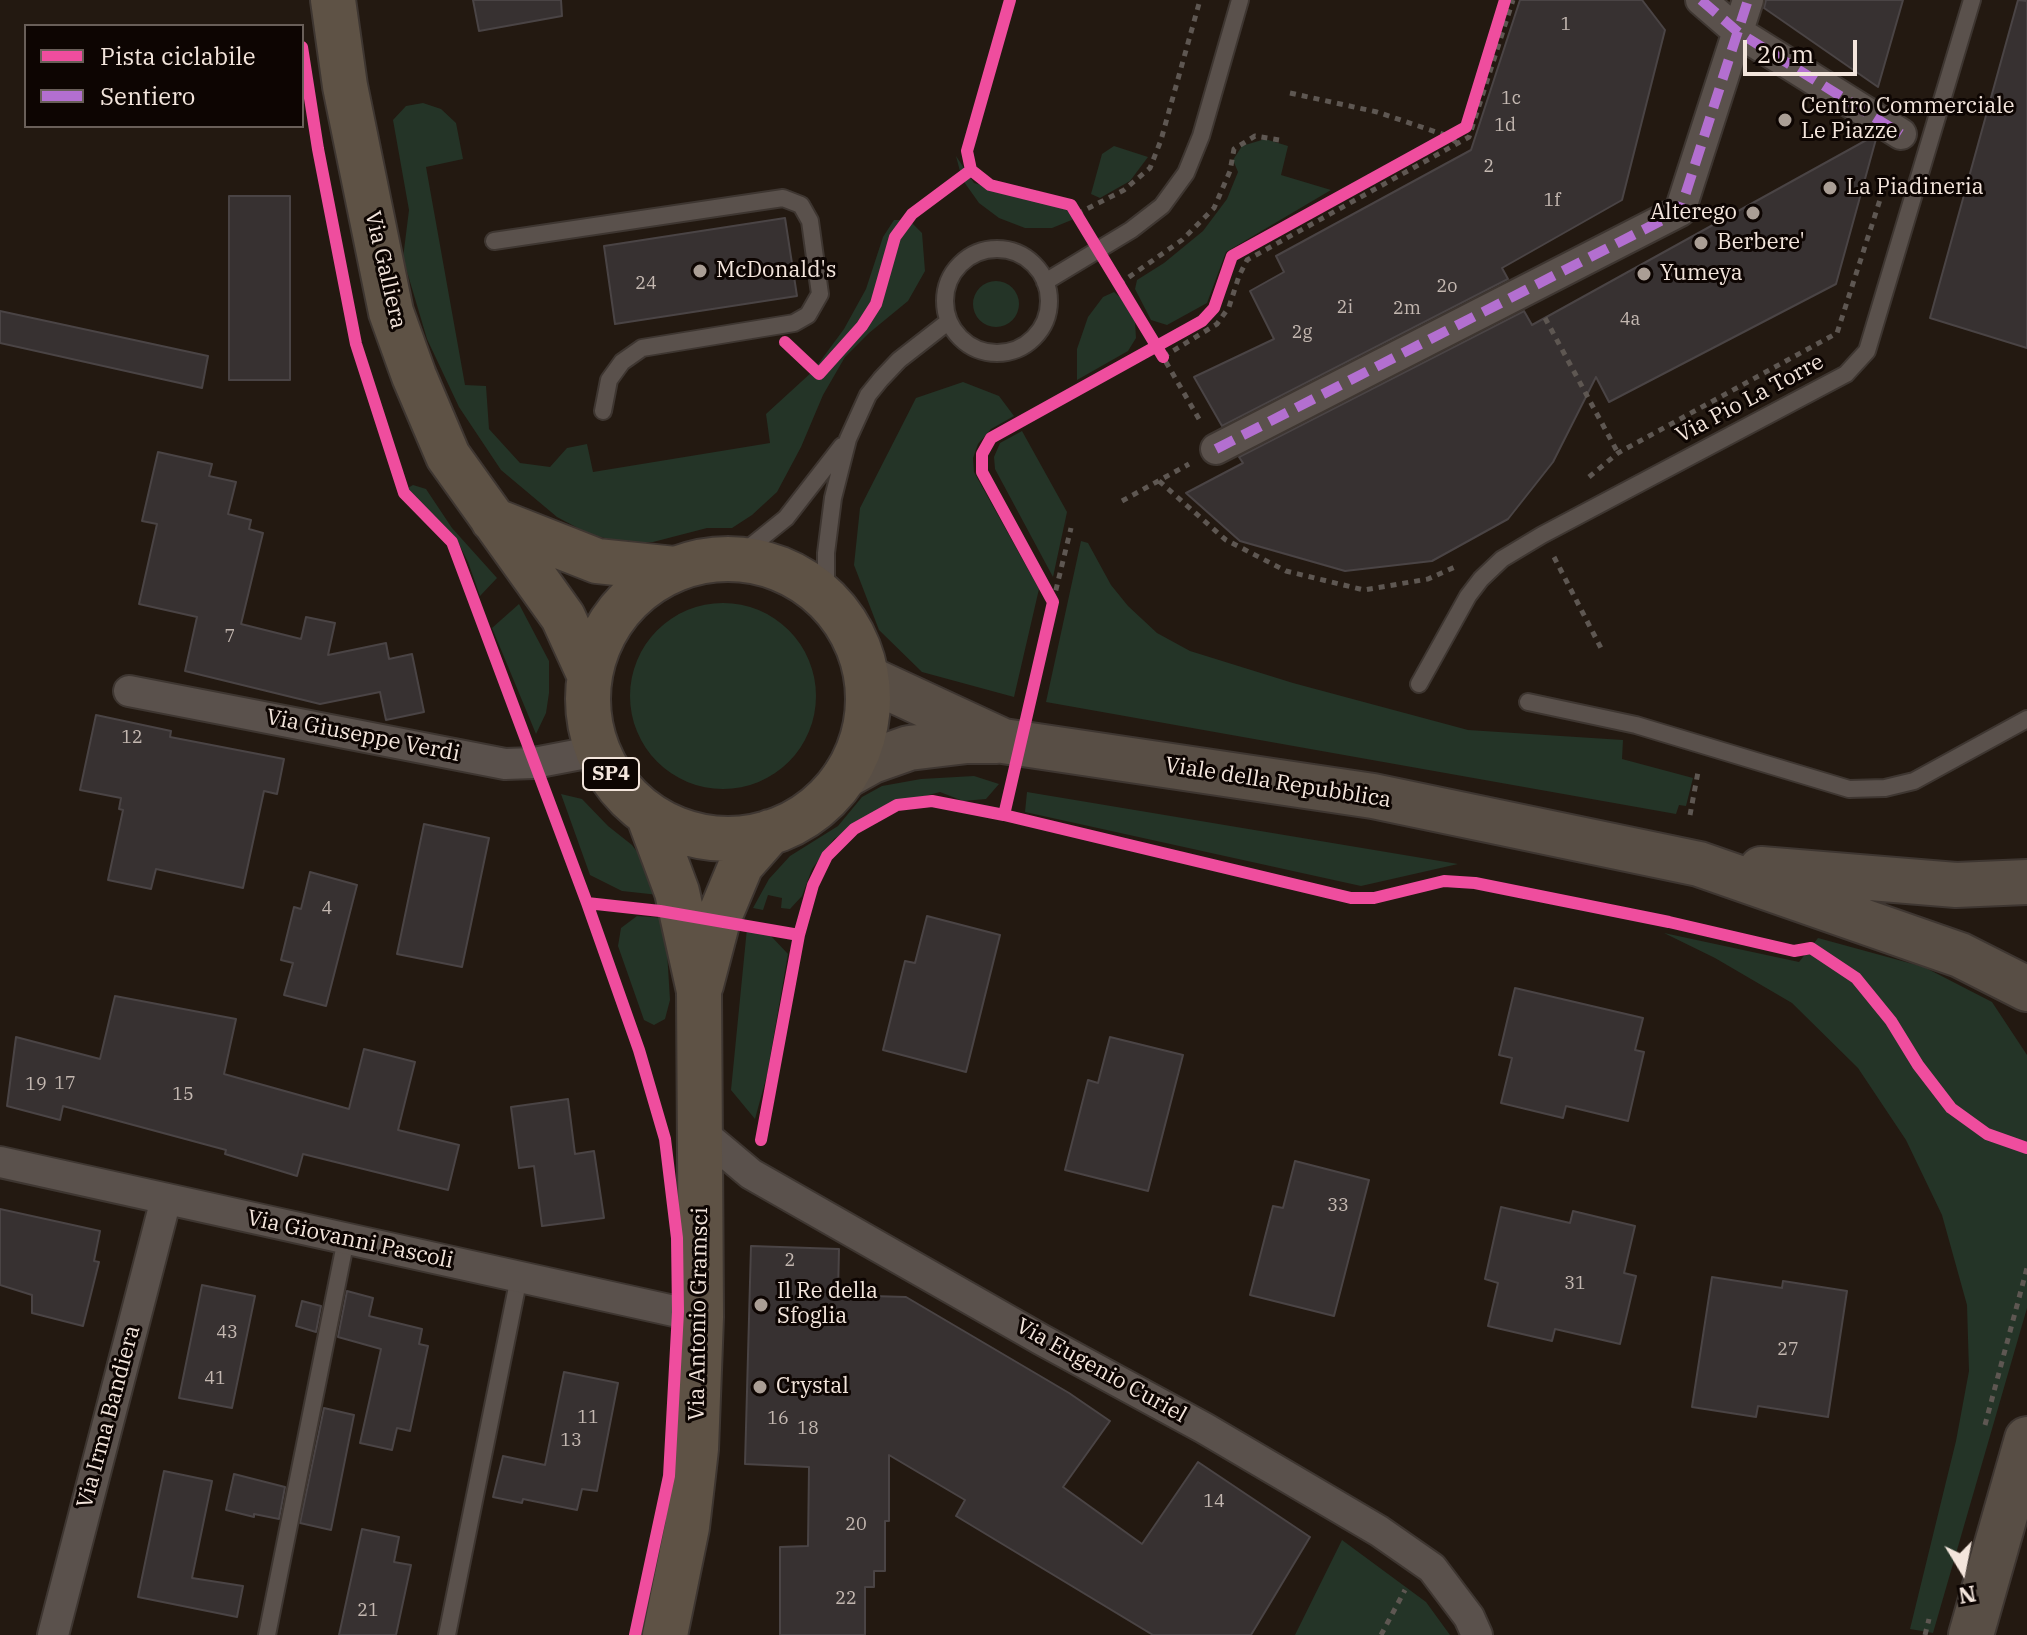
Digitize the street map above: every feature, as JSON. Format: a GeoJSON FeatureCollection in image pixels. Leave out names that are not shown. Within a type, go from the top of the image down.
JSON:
{"type":"FeatureCollection","features":[{"type":"Feature","properties":{"kind":"main road","name":"Via Galliera"},"geometry":{"type":"LineString","coordinates":[[333,0],[345,86],[391,312],[414,376],[448,456],[563,617],[589,674]]}},
{"type":"Feature","properties":{"kind":"main road"},"geometry":{"type":"LineString","coordinates":[[493,520],[597,561],[675,569]]}},
{"type":"Feature","properties":{"kind":"main road","name":"SP4"},"geometry":{"type":"LineString","coordinates":[[735,559],[782,570],[803,581],[831,603],[846,623],[867,678],[868,712],[861,746],[845,776],[825,800],[799,820],[770,832],[746,838],[720,839],[671,827],[648,814],[618,786],[597,751],[587,700],[589,674],[605,630],[634,594],[675,569],[704,560],[735,559]]}},
{"type":"Feature","properties":{"kind":"main road","name":"Via Antonio Gramsci"},"geometry":{"type":"LineString","coordinates":[[648,814],[677,892],[699,991],[701,1317],[696,1449],[687,1527],[665,1635]]}},
{"type":"Feature","properties":{"kind":"main road","name":"Via Antonio Gramsci"},"geometry":{"type":"LineString","coordinates":[[699,991],[718,920],[741,865],[770,832]]}},
{"type":"Feature","properties":{"kind":"street"},"geometry":{"type":"LineString","coordinates":[[1701,0],[1738,32],[1901,134]]}},
{"type":"Feature","properties":{"kind":"street"},"geometry":{"type":"LineString","coordinates":[[1216,449],[1680,211],[1748,0]]}},
{"type":"Feature","properties":{"kind":"street","name":"Viale della Repubblica"},"geometry":{"type":"LineString","coordinates":[[867,678],[1003,741],[1373,796],[1699,864],[1956,885],[2027,882]]}},
{"type":"Feature","properties":{"kind":"street","name":"Via Giuseppe Verdi"},"geometry":{"type":"LineString","coordinates":[[129,691],[505,764],[534,763],[597,751]]}},
{"type":"Feature","properties":{"kind":"street"},"geometry":{"type":"LineString","coordinates":[[845,776],[872,761],[909,748],[967,741],[1003,741]]}},
{"type":"Feature","properties":{"kind":"street","name":"Viale della Repubblica"},"geometry":{"type":"LineString","coordinates":[[1699,864],[1960,955],[2027,989]]}},
{"type":"Feature","properties":{"kind":"street","name":"Via Eugenio Curiel"},"geometry":{"type":"LineString","coordinates":[[701,1132],[751,1174],[1042,1340],[1204,1428],[1389,1538],[1432,1568],[1469,1617],[1477,1635]]}},
{"type":"Feature","properties":{"kind":"street","name":"Via Giovanni Pascoli"},"geometry":{"type":"LineString","coordinates":[[0,1162],[701,1317]]}},
{"type":"Feature","properties":{"kind":"street","name":"Via Irma Bandiera"},"geometry":{"type":"LineString","coordinates":[[53,1635],[166,1199]]}},
{"type":"Feature","properties":{"kind":"street"},"geometry":{"type":"LineString","coordinates":[[1971,1635],[2027,1439]]}},
{"type":"Feature","properties":{"kind":"lane"},"geometry":{"type":"LineString","coordinates":[[1045,282],[1131,230],[1162,206],[1186,173],[1201,136],[1240,0]]}},
{"type":"Feature","properties":{"kind":"lane","name":"Via Pio La Torre"},"geometry":{"type":"LineString","coordinates":[[1419,684],[1468,596],[1502,559],[1846,374],[1867,351],[1972,0]]}},
{"type":"Feature","properties":{"kind":"lane"},"geometry":{"type":"LineString","coordinates":[[494,241],[783,198],[801,205],[810,221],[820,294],[808,315],[794,323],[642,348],[622,362],[609,380],[603,411]]}},
{"type":"Feature","properties":{"kind":"lane"},"geometry":{"type":"LineString","coordinates":[[983,252],[1013,252],[1038,269],[1045,282],[1049,298],[1047,313],[1036,334],[1018,349],[1002,353],[985,352],[964,340],[949,321],[945,303],[947,286],[955,270],[969,258],[983,252]]}},
{"type":"Feature","properties":{"kind":"lane"},"geometry":{"type":"LineString","coordinates":[[831,603],[826,599],[826,553],[833,498],[848,439],[868,395],[881,379],[899,360],[949,321]]}},
{"type":"Feature","properties":{"kind":"lane"},"geometry":{"type":"LineString","coordinates":[[735,559],[786,518],[848,439]]}},
{"type":"Feature","properties":{"kind":"lane"},"geometry":{"type":"LineString","coordinates":[[1528,702],[1636,725],[1849,789],[1885,788],[1914,781],[2027,719]]}},
{"type":"Feature","properties":{"kind":"lane"},"geometry":{"type":"LineString","coordinates":[[267,1635],[346,1239]]}},
{"type":"Feature","properties":{"kind":"lane"},"geometry":{"type":"LineString","coordinates":[[447,1635],[519,1277]]}},
{"type":"Feature","properties":{"kind":"path"},"geometry":{"type":"LineString","coordinates":[[1127,297],[1074,210],[1124,190],[1150,168],[1161,140],[1200,0]]}},
{"type":"Feature","properties":{"kind":"path"},"geometry":{"type":"LineString","coordinates":[[1163,357],[1217,324],[1229,307],[1247,260],[1453,140],[1466,127],[1505,0]]}},
{"type":"Feature","properties":{"kind":"path"},"geometry":{"type":"LineString","coordinates":[[1122,501],[1216,449],[1157,347],[1202,321],[1214,308],[1230,263],[1453,140],[1469,137],[1513,0]]}},
{"type":"Feature","properties":{"kind":"path"},"geometry":{"type":"LineString","coordinates":[[1290,93],[1377,112],[1453,140]]}},
{"type":"Feature","properties":{"kind":"path"},"geometry":{"type":"LineString","coordinates":[[1584,480],[1618,453],[1837,333],[1901,134]]}},
{"type":"Feature","properties":{"kind":"path"},"geometry":{"type":"LineString","coordinates":[[1119,284],[1182,240],[1214,208],[1230,171],[1234,149],[1255,136],[1279,140]]}},
{"type":"Feature","properties":{"kind":"path"},"geometry":{"type":"LineString","coordinates":[[1530,289],[1618,453]]}},
{"type":"Feature","properties":{"kind":"path"},"geometry":{"type":"LineString","coordinates":[[1159,481],[1226,540],[1286,571],[1364,590],[1428,579],[1468,561]]}},
{"type":"Feature","properties":{"kind":"path"},"geometry":{"type":"LineString","coordinates":[[1050,617],[1071,528]]}},
{"type":"Feature","properties":{"kind":"path"},"geometry":{"type":"LineString","coordinates":[[1552,553],[1603,652]]}},
{"type":"Feature","properties":{"kind":"path"},"geometry":{"type":"LineString","coordinates":[[1046,589],[1053,602]]}},
{"type":"Feature","properties":{"kind":"path"},"geometry":{"type":"LineString","coordinates":[[1683,768],[1698,772],[1690,815]]}},
{"type":"Feature","properties":{"kind":"path"},"geometry":{"type":"LineString","coordinates":[[1381,1635],[1408,1585]]}},
{"type":"Feature","properties":{"kind":"green space"},"geometry":{"type":"Polygon","coordinates":[[[423,103],[441,109],[456,123],[463,159],[426,167],[465,385],[486,386],[489,429],[520,463],[550,467],[567,448],[587,444],[593,472],[770,443],[766,414],[813,371],[844,329],[866,289],[883,237],[894,220],[909,220],[922,233],[925,271],[908,301],[845,357],[823,395],[801,447],[777,492],[752,515],[732,528],[707,528],[653,542],[624,543],[589,534],[557,517],[501,470],[459,407],[427,339],[403,258],[409,210],[393,120],[406,106],[423,103]]]}},
{"type":"Feature","properties":{"kind":"green space"},"geometry":{"type":"Polygon","coordinates":[[[1265,139],[1288,146],[1281,175],[1331,190],[1226,252],[1207,303],[1167,325],[1151,320],[1135,289],[1137,280],[1164,263],[1203,231],[1227,199],[1238,172],[1233,160],[1242,146],[1265,139]]]}},
{"type":"Feature","properties":{"kind":"green space"},"geometry":{"type":"Polygon","coordinates":[[[1114,146],[1148,157],[1130,181],[1100,198],[1091,194],[1102,154],[1114,146]]]}},
{"type":"Feature","properties":{"kind":"green space"},"geometry":{"type":"Polygon","coordinates":[[[956,156],[974,183],[1068,210],[1074,219],[1052,228],[1025,228],[999,218],[979,203],[962,179],[956,156]]]}},
{"type":"Feature","properties":{"kind":"green space"},"geometry":{"type":"Polygon","coordinates":[[[996,281],[1013,287],[1019,304],[1013,321],[996,327],[979,321],[973,304],[979,287],[996,281]]]}},
{"type":"Feature","properties":{"kind":"green space"},"geometry":{"type":"Polygon","coordinates":[[[1114,292],[1122,299],[1135,322],[1136,338],[1128,351],[1077,380],[1077,349],[1088,317],[1103,297],[1114,292]]]}},
{"type":"Feature","properties":{"kind":"green space"},"geometry":{"type":"Polygon","coordinates":[[[963,382],[999,396],[1014,416],[991,429],[978,444],[973,458],[974,472],[1039,589],[1014,697],[922,672],[879,630],[854,565],[860,508],[916,398],[963,382]]]}},
{"type":"Feature","properties":{"kind":"green space"},"geometry":{"type":"Polygon","coordinates":[[[1022,431],[1067,512],[1053,577],[995,469],[994,457],[1000,443],[1022,431]]]}},
{"type":"Feature","properties":{"kind":"green space"},"geometry":{"type":"Polygon","coordinates":[[[413,485],[426,489],[452,528],[497,578],[480,596],[457,540],[406,489],[413,485]]]}},
{"type":"Feature","properties":{"kind":"green space"},"geometry":{"type":"Polygon","coordinates":[[[1081,541],[1088,543],[1111,585],[1128,606],[1157,633],[1190,651],[1293,683],[1468,730],[1623,740],[1622,759],[1693,778],[1686,806],[1679,805],[1676,814],[1046,702],[1081,541]]]}},
{"type":"Feature","properties":{"kind":"green space"},"geometry":{"type":"Polygon","coordinates":[[[723,603],[759,610],[789,630],[809,660],[816,696],[809,732],[789,762],[759,782],[723,789],[687,782],[657,762],[637,732],[630,696],[637,660],[657,630],[687,610],[723,603]]]}},
{"type":"Feature","properties":{"kind":"green space"},"geometry":{"type":"Polygon","coordinates":[[[519,604],[549,661],[546,713],[536,734],[492,628],[519,604]]]}},
{"type":"Feature","properties":{"kind":"green space"},"geometry":{"type":"Polygon","coordinates":[[[974,776],[999,784],[986,799],[963,801],[940,792],[884,807],[834,839],[812,869],[802,896],[790,909],[781,908],[782,898],[768,895],[763,910],[753,908],[769,879],[790,856],[838,826],[862,797],[882,786],[921,779],[974,776]]]}},
{"type":"Feature","properties":{"kind":"green space"},"geometry":{"type":"Polygon","coordinates":[[[1027,792],[1458,864],[1361,886],[1025,812],[1027,792]]]}},
{"type":"Feature","properties":{"kind":"green space"},"geometry":{"type":"Polygon","coordinates":[[[561,794],[582,799],[632,845],[659,895],[622,891],[590,875],[561,794]]]}},
{"type":"Feature","properties":{"kind":"green space"},"geometry":{"type":"Polygon","coordinates":[[[637,916],[665,918],[670,1000],[665,1019],[654,1025],[644,1020],[618,946],[621,928],[637,916]]]}},
{"type":"Feature","properties":{"kind":"green space"},"geometry":{"type":"Polygon","coordinates":[[[747,928],[770,935],[788,954],[767,1075],[755,1119],[731,1090],[747,928]]]}},
{"type":"Feature","properties":{"kind":"green space"},"geometry":{"type":"Polygon","coordinates":[[[1664,933],[1799,962],[1818,938],[1924,967],[1992,1002],[2027,1055],[2027,1308],[1933,1633],[1910,1629],[1956,1441],[1969,1371],[1967,1305],[1942,1215],[1906,1140],[1858,1068],[1792,1003],[1715,958],[1664,933]]]}},
{"type":"Feature","properties":{"kind":"green space"},"geometry":{"type":"Polygon","coordinates":[[[1342,1540],[1426,1602],[1450,1635],[1295,1635],[1342,1540]]]}},
{"type":"Feature","properties":{"kind":"building"},"geometry":{"type":"Polygon","coordinates":[[[473,0],[561,0],[562,16],[479,31],[473,0]]]}},
{"type":"Feature","properties":{"kind":"building"},"geometry":{"type":"Polygon","coordinates":[[[1520,0],[1642,0],[1665,30],[1622,200],[1502,268],[1508,279],[1222,426],[1194,377],[1274,339],[1250,291],[1284,272],[1276,256],[1471,150],[1520,0]]]}},
{"type":"Feature","properties":{"kind":"building"},"geometry":{"type":"Polygon","coordinates":[[[1766,0],[1903,0],[1878,87],[1764,8],[1766,0]]]}},
{"type":"Feature","properties":{"kind":"building"},"geometry":{"type":"Polygon","coordinates":[[[2018,0],[2027,1],[2027,348],[1930,318],[2018,0]]]}},
{"type":"Feature","properties":{"kind":"building"},"geometry":{"type":"Polygon","coordinates":[[[1872,137],[1876,139],[1836,284],[1609,402],[1596,377],[1553,462],[1508,519],[1432,561],[1345,571],[1240,541],[1186,493],[1243,463],[1239,457],[1524,311],[1532,325],[1872,137]]]}},
{"type":"Feature","properties":{"kind":"building"},"geometry":{"type":"Polygon","coordinates":[[[229,196],[290,196],[290,380],[229,380],[229,196]]]}},
{"type":"Feature","properties":{"kind":"building","name":"McDonald's"},"geometry":{"type":"Polygon","coordinates":[[[785,218],[797,296],[615,324],[604,246],[785,218]]]}},
{"type":"Feature","properties":{"kind":"building"},"geometry":{"type":"Polygon","coordinates":[[[0,311],[208,356],[202,388],[0,343],[0,311]]]}},
{"type":"Feature","properties":{"kind":"building"},"geometry":{"type":"Polygon","coordinates":[[[158,452],[212,464],[209,476],[236,482],[228,514],[251,520],[249,529],[263,533],[241,624],[301,639],[306,617],[335,623],[328,655],[386,643],[389,659],[412,654],[424,712],[386,720],[380,692],[320,704],[185,671],[197,617],[139,604],[157,524],[142,521],[158,452]]]}},
{"type":"Feature","properties":{"kind":"building"},"geometry":{"type":"Polygon","coordinates":[[[96,715],[171,731],[170,737],[284,759],[277,794],[264,791],[243,888],[156,869],[151,889],[108,880],[123,810],[119,809],[121,798],[80,790],[96,715]]]}},
{"type":"Feature","properties":{"kind":"building"},"geometry":{"type":"Polygon","coordinates":[[[424,824],[489,838],[462,967],[397,954],[424,824]]]}},
{"type":"Feature","properties":{"kind":"building"},"geometry":{"type":"Polygon","coordinates":[[[310,872],[357,885],[326,1006],[284,995],[293,963],[281,960],[294,907],[301,909],[310,872]]]}},
{"type":"Feature","properties":{"kind":"building"},"geometry":{"type":"Polygon","coordinates":[[[927,916],[1000,935],[966,1072],[883,1050],[905,961],[915,963],[927,916]]]}},
{"type":"Feature","properties":{"kind":"building"},"geometry":{"type":"Polygon","coordinates":[[[1515,988],[1643,1018],[1635,1050],[1644,1052],[1628,1121],[1566,1106],[1563,1118],[1501,1103],[1512,1058],[1499,1055],[1515,988]]]}},
{"type":"Feature","properties":{"kind":"building"},"geometry":{"type":"Polygon","coordinates":[[[115,996],[236,1019],[224,1074],[349,1109],[364,1049],[415,1062],[398,1130],[459,1145],[448,1190],[303,1154],[297,1176],[225,1154],[226,1150],[63,1106],[60,1120],[7,1106],[16,1037],[100,1059],[115,996]]]}},
{"type":"Feature","properties":{"kind":"building"},"geometry":{"type":"Polygon","coordinates":[[[1110,1037],[1183,1055],[1148,1191],[1065,1170],[1088,1080],[1098,1083],[1110,1037]]]}},
{"type":"Feature","properties":{"kind":"building"},"geometry":{"type":"Polygon","coordinates":[[[568,1099],[575,1154],[594,1151],[604,1218],[542,1226],[534,1166],[519,1168],[511,1107],[568,1099]]]}},
{"type":"Feature","properties":{"kind":"building"},"geometry":{"type":"Polygon","coordinates":[[[1295,1161],[1369,1180],[1334,1316],[1250,1295],[1273,1206],[1283,1208],[1295,1161]]]}},
{"type":"Feature","properties":{"kind":"building"},"geometry":{"type":"Polygon","coordinates":[[[1501,1207],[1570,1223],[1573,1211],[1635,1226],[1624,1273],[1636,1276],[1620,1344],[1555,1329],[1552,1341],[1488,1326],[1498,1283],[1485,1279],[1501,1207]]]}},
{"type":"Feature","properties":{"kind":"building"},"geometry":{"type":"Polygon","coordinates":[[[0,1209],[100,1231],[94,1261],[99,1262],[83,1326],[32,1313],[32,1295],[0,1285],[0,1209]]]}},
{"type":"Feature","properties":{"kind":"building"},"geometry":{"type":"Polygon","coordinates":[[[751,1246],[839,1249],[838,1295],[906,1297],[1069,1393],[1110,1421],[1063,1487],[1142,1544],[1198,1462],[1310,1537],[1251,1635],[1153,1635],[956,1516],[965,1500],[889,1455],[885,1571],[874,1571],[874,1587],[865,1587],[865,1635],[780,1635],[780,1547],[808,1546],[809,1467],[745,1464],[751,1246]]]}},
{"type":"Feature","properties":{"kind":"building"},"geometry":{"type":"Polygon","coordinates":[[[1712,1277],[1782,1288],[1783,1281],[1847,1291],[1828,1417],[1758,1406],[1756,1417],[1692,1407],[1712,1277]]]}},
{"type":"Feature","properties":{"kind":"building"},"geometry":{"type":"Polygon","coordinates":[[[202,1285],[255,1296],[232,1408],[179,1398],[202,1285]]]}},
{"type":"Feature","properties":{"kind":"building"},"geometry":{"type":"Polygon","coordinates":[[[347,1291],[373,1298],[369,1316],[422,1329],[419,1344],[428,1346],[410,1431],[397,1428],[392,1450],[360,1443],[381,1349],[338,1337],[347,1291]]]}},
{"type":"Feature","properties":{"kind":"building"},"geometry":{"type":"Polygon","coordinates":[[[302,1301],[321,1306],[316,1332],[296,1326],[302,1301]]]}},
{"type":"Feature","properties":{"kind":"building"},"geometry":{"type":"Polygon","coordinates":[[[564,1372],[618,1383],[597,1491],[582,1489],[577,1510],[523,1499],[522,1503],[493,1497],[503,1456],[545,1465],[564,1372]]]}},
{"type":"Feature","properties":{"kind":"building"},"geometry":{"type":"Polygon","coordinates":[[[324,1408],[354,1415],[331,1530],[300,1523],[324,1408]]]}},
{"type":"Feature","properties":{"kind":"building"},"geometry":{"type":"Polygon","coordinates":[[[164,1471],[212,1481],[192,1578],[243,1586],[237,1617],[138,1597],[164,1471]]]}},
{"type":"Feature","properties":{"kind":"building"},"geometry":{"type":"Polygon","coordinates":[[[234,1474],[285,1487],[279,1519],[226,1510],[234,1474]]]}},
{"type":"Feature","properties":{"kind":"building"},"geometry":{"type":"Polygon","coordinates":[[[362,1529],[399,1537],[394,1562],[411,1565],[396,1635],[339,1635],[362,1529]]]}},
{"type":"Feature","properties":{"kind":"marked path"},"geometry":{"type":"LineString","coordinates":[[1701,0],[1738,32],[1901,134]]}},
{"type":"Feature","properties":{"kind":"marked path"},"geometry":{"type":"LineString","coordinates":[[1216,449],[1680,211],[1748,0]]}},
{"type":"Feature","properties":{"kind":"cycle path"},"geometry":{"type":"LineString","coordinates":[[1010,0],[967,151],[971,170],[990,185],[1071,205],[1163,357]]}},
{"type":"Feature","properties":{"kind":"cycle path"},"geometry":{"type":"LineString","coordinates":[[1004,815],[1053,602],[982,472],[982,454],[991,438],[1202,321],[1214,308],[1232,256],[1466,127],[1505,0]]}},
{"type":"Feature","properties":{"kind":"cycle path"},"geometry":{"type":"LineString","coordinates":[[304,60],[356,344],[404,493],[452,542],[587,903],[639,1050],[665,1139],[677,1238],[678,1312],[669,1476],[635,1635]]}},
{"type":"Feature","properties":{"kind":"cycle path"},"geometry":{"type":"LineString","coordinates":[[785,342],[819,374],[862,326],[876,304],[895,237],[912,214],[971,170]]}},
{"type":"Feature","properties":{"kind":"cycle path"},"geometry":{"type":"LineString","coordinates":[[761,1140],[799,935],[813,885],[827,856],[854,829],[897,805],[932,801],[1004,815],[1351,898],[1374,898],[1444,881],[1475,883],[1794,951],[1811,948],[1856,978],[1891,1021],[1918,1065],[1951,1108],[1987,1134],[2027,1148]]}},
{"type":"Feature","properties":{"kind":"cycle path"},"geometry":{"type":"LineString","coordinates":[[587,903],[660,911],[799,935]]}},
{"type":"Feature","properties":{"kind":"place","name":"Centro Commerciale Le Piazze"},"geometry":{"type":"Point","coordinates":[1785,120]}},
{"type":"Feature","properties":{"kind":"place","name":"La Piadineria"},"geometry":{"type":"Point","coordinates":[1830,188]}},
{"type":"Feature","properties":{"kind":"place","name":"Alterego"},"geometry":{"type":"Point","coordinates":[1753,213]}},
{"type":"Feature","properties":{"kind":"place","name":"Berbere'"},"geometry":{"type":"Point","coordinates":[1701,243]}},
{"type":"Feature","properties":{"kind":"place","name":"McDonald's"},"geometry":{"type":"Point","coordinates":[700,271]}},
{"type":"Feature","properties":{"kind":"place","name":"Yumeya"},"geometry":{"type":"Point","coordinates":[1644,274]}},
{"type":"Feature","properties":{"kind":"place","name":"Il Re della Sfoglia"},"geometry":{"type":"Point","coordinates":[761,1305]}},
{"type":"Feature","properties":{"kind":"place","name":"Crystal"},"geometry":{"type":"Point","coordinates":[760,1387]}}]}
